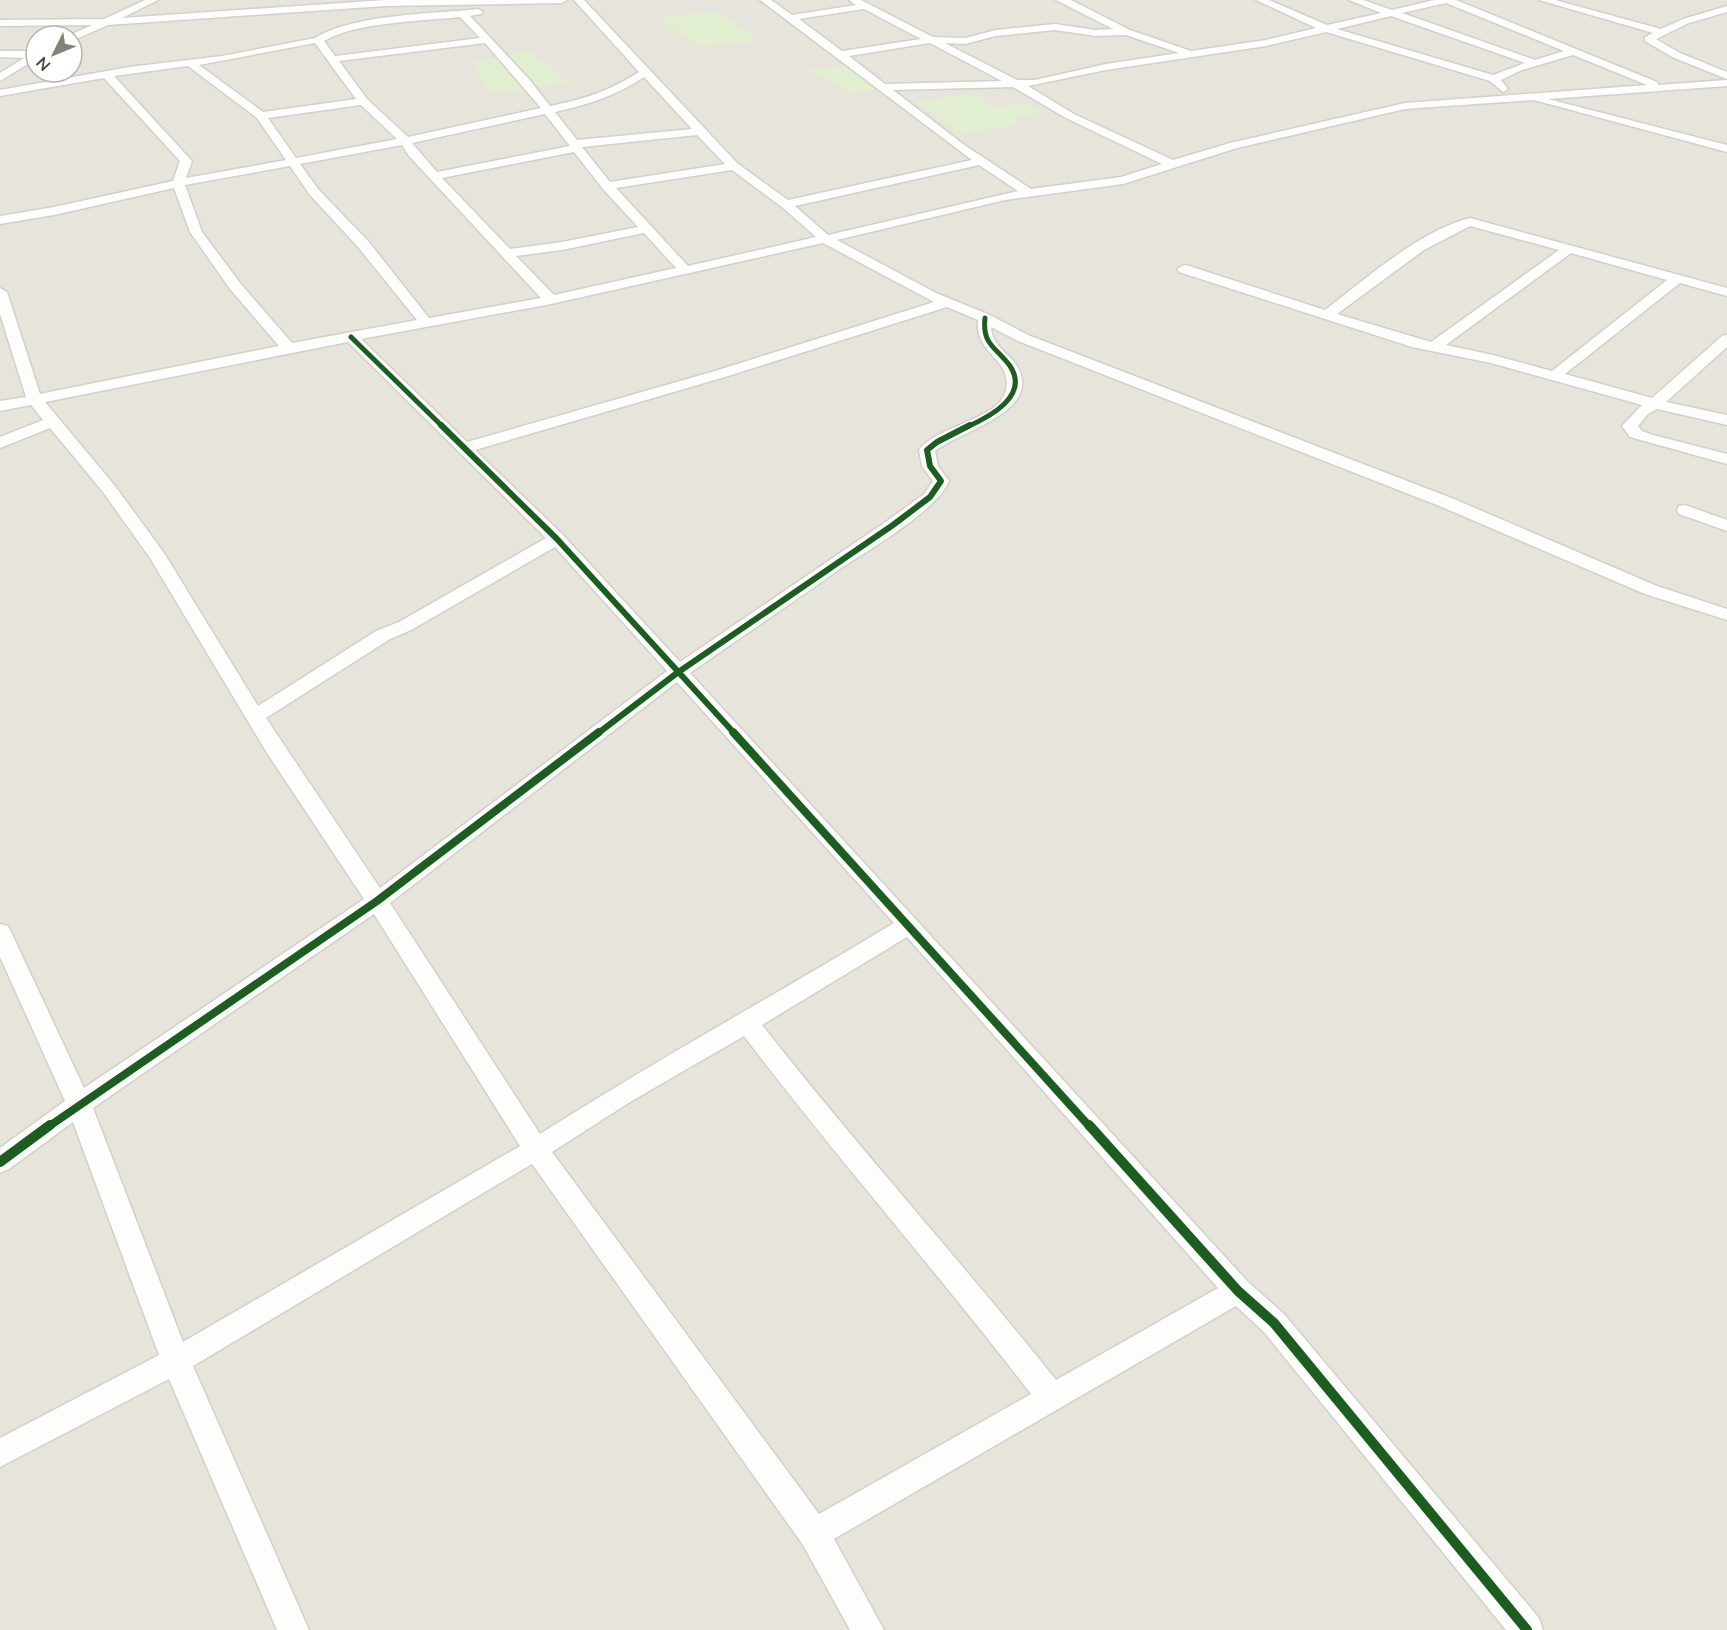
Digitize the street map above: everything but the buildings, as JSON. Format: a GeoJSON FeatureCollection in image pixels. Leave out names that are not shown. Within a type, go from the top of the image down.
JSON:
{"type":"FeatureCollection","features":[{"type":"Feature","properties":{"kind":"street"},"geometry":{"type":"LineString","coordinates":[[84,33],[153,0]]}},
{"type":"Feature","properties":{"kind":"street"},"geometry":{"type":"LineString","coordinates":[[0,24],[107,22],[383,2],[471,0],[547,2]]}},
{"type":"Feature","properties":{"kind":"street"},"geometry":{"type":"LineString","coordinates":[[0,93],[107,74],[222,59],[318,40],[322,35],[356,27],[562,0]]}},
{"type":"Feature","properties":{"kind":"street"},"geometry":{"type":"LineString","coordinates":[[579,0],[734,166],[786,204],[825,239],[946,303],[985,318],[1023,338],[1448,503],[1651,590],[1727,615]]}},
{"type":"Feature","properties":{"kind":"street"},"geometry":{"type":"LineString","coordinates":[[766,0],[981,162],[1028,192]]}},
{"type":"Feature","properties":{"kind":"street"},"geometry":{"type":"LineString","coordinates":[[855,0],[1016,84],[1070,116],[1173,165]]}},
{"type":"Feature","properties":{"kind":"street"},"geometry":{"type":"LineString","coordinates":[[1061,0],[1080,6],[1104,22],[1127,32],[1195,54]]}},
{"type":"Feature","properties":{"kind":"street"},"geometry":{"type":"LineString","coordinates":[[1261,0],[1327,29],[1494,79],[1519,97],[1727,149]]}},
{"type":"Feature","properties":{"kind":"street"},"geometry":{"type":"LineString","coordinates":[[1354,0],[1394,12],[1535,63]]}},
{"type":"Feature","properties":{"kind":"street"},"geometry":{"type":"LineString","coordinates":[[883,87],[1035,83],[1114,66],[1266,43],[1447,0],[1659,86]]}},
{"type":"Feature","properties":{"kind":"street"},"geometry":{"type":"LineString","coordinates":[[1545,0],[1660,32]]}},
{"type":"Feature","properties":{"kind":"street"},"geometry":{"type":"LineString","coordinates":[[1722,0],[1727,2]]}},
{"type":"Feature","properties":{"kind":"street"},"geometry":{"type":"LineString","coordinates":[[789,18],[866,6]]}},
{"type":"Feature","properties":{"kind":"street"},"geometry":{"type":"LineString","coordinates":[[1727,9],[1699,15],[1649,39],[1676,54],[1727,76]]}},
{"type":"Feature","properties":{"kind":"street"},"geometry":{"type":"LineString","coordinates":[[463,14],[509,61],[607,186],[631,210],[645,230],[685,270]]}},
{"type":"Feature","properties":{"kind":"street"},"geometry":{"type":"LineString","coordinates":[[840,54],[933,40],[965,41],[996,33],[1054,27],[1096,33],[1127,32]]}},
{"type":"Feature","properties":{"kind":"street"},"geometry":{"type":"LineString","coordinates":[[318,40],[363,100],[405,141],[413,154],[551,300]]}},
{"type":"Feature","properties":{"kind":"street"},"geometry":{"type":"LineString","coordinates":[[334,59],[486,40]]}},
{"type":"Feature","properties":{"kind":"street"},"geometry":{"type":"LineString","coordinates":[[1494,79],[1535,63],[1576,51]]}},
{"type":"Feature","properties":{"kind":"street"},"geometry":{"type":"LineString","coordinates":[[0,54],[24,55]]}},
{"type":"Feature","properties":{"kind":"street"},"geometry":{"type":"LineString","coordinates":[[0,78],[24,63]]}},
{"type":"Feature","properties":{"kind":"street"},"geometry":{"type":"LineString","coordinates":[[190,63],[261,116],[314,192],[363,244],[426,323]]}},
{"type":"Feature","properties":{"kind":"street"},"geometry":{"type":"LineString","coordinates":[[0,220],[19,218],[178,183],[378,147],[602,97],[631,83],[645,72]]}},
{"type":"Feature","properties":{"kind":"street"},"geometry":{"type":"LineString","coordinates":[[107,74],[127,98],[172,142],[186,161],[178,183],[196,232],[235,286],[289,348]]}},
{"type":"Feature","properties":{"kind":"street"},"geometry":{"type":"LineString","coordinates":[[0,406],[289,348],[551,300],[1005,196],[1123,180],[1234,144],[1405,106],[1727,82]]}},
{"type":"Feature","properties":{"kind":"street"},"geometry":{"type":"LineString","coordinates":[[261,116],[363,100]]}},
{"type":"Feature","properties":{"kind":"street"},"geometry":{"type":"LineString","coordinates":[[434,176],[575,146],[702,131]]}},
{"type":"Feature","properties":{"kind":"street"},"geometry":{"type":"LineString","coordinates":[[378,147],[413,154]]}},
{"type":"Feature","properties":{"kind":"street"},"geometry":{"type":"LineString","coordinates":[[786,204],[981,162]]}},
{"type":"Feature","properties":{"kind":"street"},"geometry":{"type":"LineString","coordinates":[[607,186],[734,166]]}},
{"type":"Feature","properties":{"kind":"street"},"geometry":{"type":"LineString","coordinates":[[0,203],[19,218]]}},
{"type":"Feature","properties":{"kind":"street"},"geometry":{"type":"LineString","coordinates":[[1327,315],[1426,244],[1465,222],[1475,222],[1727,292]]}},
{"type":"Feature","properties":{"kind":"street"},"geometry":{"type":"LineString","coordinates":[[506,254],[645,230]]}},
{"type":"Feature","properties":{"kind":"street"},"geometry":{"type":"LineString","coordinates":[[1434,347],[1570,248]]}},
{"type":"Feature","properties":{"kind":"street"},"geometry":{"type":"LineString","coordinates":[[1184,269],[1434,347],[1720,418],[1727,406]]}},
{"type":"Feature","properties":{"kind":"street"},"geometry":{"type":"LineString","coordinates":[[1554,376],[1678,278]]}},
{"type":"Feature","properties":{"kind":"street"},"geometry":{"type":"LineString","coordinates":[[0,292],[34,399],[109,489],[158,556],[255,716],[536,1149],[814,1534],[868,1630]]}},
{"type":"Feature","properties":{"kind":"street"},"geometry":{"type":"LineString","coordinates":[[464,448],[720,374],[946,303]]}},
{"type":"Feature","properties":{"kind":"street"},"geometry":{"type":"LineString","coordinates":[[0,1162],[79,1104],[377,901],[677,673],[893,525],[930,497],[939,488],[941,481],[930,466],[927,450],[946,437],[993,414],[1005,406],[1012,395],[1015,380],[1009,367],[985,339],[982,328],[985,318]]}},
{"type":"Feature","properties":{"kind":"street"},"geometry":{"type":"LineString","coordinates":[[351,337],[557,539],[909,925],[1238,1291],[1274,1323],[1527,1630]]}},
{"type":"Feature","properties":{"kind":"street"},"geometry":{"type":"LineString","coordinates":[[996,352],[1023,338]]}},
{"type":"Feature","properties":{"kind":"street"},"geometry":{"type":"LineString","coordinates":[[1727,339],[1656,403],[1643,411],[1630,426],[1636,434],[1727,459]]}},
{"type":"Feature","properties":{"kind":"street"},"geometry":{"type":"LineString","coordinates":[[0,443],[54,421]]}},
{"type":"Feature","properties":{"kind":"street"},"geometry":{"type":"LineString","coordinates":[[1685,510],[1727,526]]}},
{"type":"Feature","properties":{"kind":"street"},"geometry":{"type":"LineString","coordinates":[[255,716],[383,635],[405,626],[557,539]]}},
{"type":"Feature","properties":{"kind":"street"},"geometry":{"type":"LineString","coordinates":[[0,1453],[177,1361],[317,1276],[536,1149],[630,1089],[747,1023],[909,925]]}},
{"type":"Feature","properties":{"kind":"street"},"geometry":{"type":"LineString","coordinates":[[0,932],[79,1104],[177,1361],[293,1630]]}},
{"type":"Feature","properties":{"kind":"street"},"geometry":{"type":"LineString","coordinates":[[747,1023],[813,1109],[975,1300],[1052,1398]]}},
{"type":"Feature","properties":{"kind":"street"},"geometry":{"type":"LineString","coordinates":[[814,1534],[1238,1291]]}},
{"type":"Feature","properties":{"kind":"shaded area"},"geometry":{"type":"Polygon","coordinates":[[[0,0],[1727,0],[1727,1630],[0,1630],[0,0]]]}},
{"type":"Feature","properties":{"kind":"green space"},"geometry":{"type":"Polygon","coordinates":[[[719,11],[758,41],[698,46],[657,17],[719,11]]]}},
{"type":"Feature","properties":{"kind":"green space"},"geometry":{"type":"Polygon","coordinates":[[[529,50],[570,83],[491,94],[472,62],[529,50]]]}},
{"type":"Feature","properties":{"kind":"green space"},"geometry":{"type":"Polygon","coordinates":[[[853,64],[896,86],[852,94],[807,70],[853,64]]]}},
{"type":"Feature","properties":{"kind":"green space"},"geometry":{"type":"Polygon","coordinates":[[[977,93],[990,107],[1027,104],[1047,111],[1013,118],[1021,124],[960,134],[917,102],[977,93]]]}},
{"type":"Feature","properties":{"kind":"cycle path"},"geometry":{"type":"LineString","coordinates":[[0,1162],[79,1104],[377,901],[677,673],[893,525],[930,497],[941,481],[930,466],[927,450],[937,442],[993,414],[1012,394],[1015,381],[1013,372],[990,346],[984,329],[985,318]]}},
{"type":"Feature","properties":{"kind":"cycle path"},"geometry":{"type":"LineString","coordinates":[[351,337],[557,539],[909,925],[1238,1291],[1274,1323],[1527,1630]]}}]}
